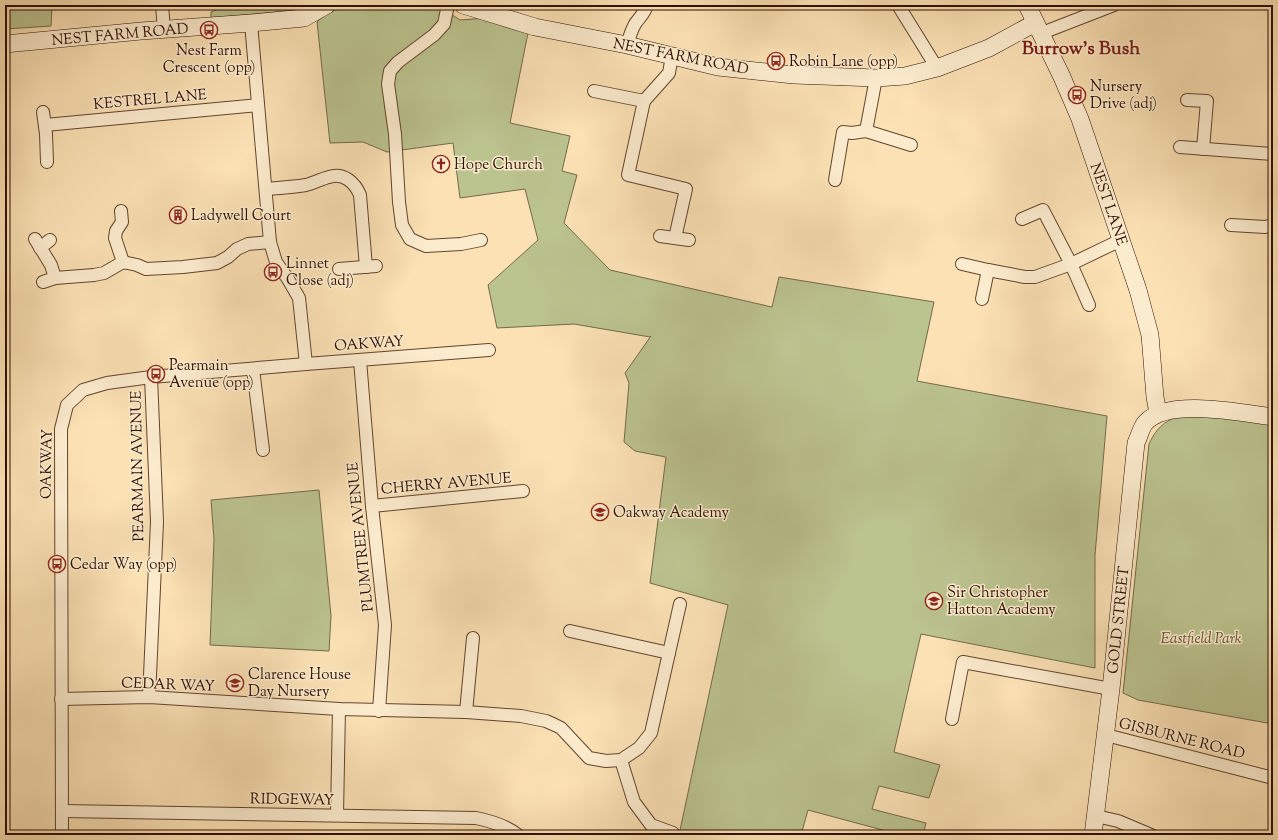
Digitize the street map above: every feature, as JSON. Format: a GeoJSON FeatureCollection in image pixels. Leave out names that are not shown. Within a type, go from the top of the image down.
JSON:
{"type":"FeatureCollection","features":[{"type":"Feature","properties":{"kind":"street"},"geometry":{"type":"LineString","coordinates":[[162,5],[164,30]]}},
{"type":"Feature","properties":{"kind":"street","name":"NEST FARM ROAD"},"geometry":{"type":"LineString","coordinates":[[5,44],[304,18],[327,5]]}},
{"type":"Feature","properties":{"kind":"street"},"geometry":{"type":"LineString","coordinates":[[448,5],[444,24],[434,35],[398,62],[390,71],[388,84],[402,225],[410,239],[426,246],[461,244],[481,240]]}},
{"type":"Feature","properties":{"kind":"street","name":"NEST FARM ROAD"},"geometry":{"type":"LineString","coordinates":[[463,5],[535,27],[627,45],[718,66],[794,75],[876,78],[905,76],[937,68],[1038,28]]}},
{"type":"Feature","properties":{"kind":"street"},"geometry":{"type":"LineString","coordinates":[[627,45],[630,33],[646,9],[647,5]]}},
{"type":"Feature","properties":{"kind":"street"},"geometry":{"type":"LineString","coordinates":[[898,5],[937,68]]}},
{"type":"Feature","properties":{"kind":"street","name":"NEST LANE"},"geometry":{"type":"LineString","coordinates":[[1027,5],[1062,77],[1080,119],[1138,290],[1150,335],[1155,398],[1158,413]]}},
{"type":"Feature","properties":{"kind":"street"},"geometry":{"type":"LineString","coordinates":[[1038,28],[1114,5]]}},
{"type":"Feature","properties":{"kind":"street"},"geometry":{"type":"LineString","coordinates":[[251,23],[270,242],[276,262],[299,298],[306,364]]}},
{"type":"Feature","properties":{"kind":"street"},"geometry":{"type":"LineString","coordinates":[[672,56],[669,73],[644,101],[628,175],[686,189],[675,238]]}},
{"type":"Feature","properties":{"kind":"street"},"geometry":{"type":"LineString","coordinates":[[866,131],[876,78]]}},
{"type":"Feature","properties":{"kind":"street"},"geometry":{"type":"LineString","coordinates":[[594,91],[644,101]]}},
{"type":"Feature","properties":{"kind":"street"},"geometry":{"type":"LineString","coordinates":[[1187,100],[1207,101],[1203,149]]}},
{"type":"Feature","properties":{"kind":"street","name":"KESTREL LANE"},"geometry":{"type":"LineString","coordinates":[[45,125],[258,105]]}},
{"type":"Feature","properties":{"kind":"street"},"geometry":{"type":"LineString","coordinates":[[43,112],[48,162]]}},
{"type":"Feature","properties":{"kind":"street"},"geometry":{"type":"LineString","coordinates":[[835,180],[843,132],[852,133],[866,131],[911,145]]}},
{"type":"Feature","properties":{"kind":"street"},"geometry":{"type":"LineString","coordinates":[[1180,147],[1273,154]]}},
{"type":"Feature","properties":{"kind":"street"},"geometry":{"type":"LineString","coordinates":[[266,189],[307,185],[331,176],[340,176],[349,179],[356,187],[360,195],[371,266],[339,269]]}},
{"type":"Feature","properties":{"kind":"street"},"geometry":{"type":"LineString","coordinates":[[1022,219],[1043,210],[1071,264],[1089,306]]}},
{"type":"Feature","properties":{"kind":"street"},"geometry":{"type":"LineString","coordinates":[[121,212],[122,222],[116,231],[114,238],[123,262]]}},
{"type":"Feature","properties":{"kind":"street"},"geometry":{"type":"LineString","coordinates":[[1231,225],[1265,227],[1273,225]]}},
{"type":"Feature","properties":{"kind":"street"},"geometry":{"type":"LineString","coordinates":[[660,236],[689,240]]}},
{"type":"Feature","properties":{"kind":"street"},"geometry":{"type":"LineString","coordinates":[[50,240],[38,243],[51,265],[49,280],[104,273],[123,262],[137,265],[146,269],[217,263],[228,257],[237,249],[248,244],[270,242]]}},
{"type":"Feature","properties":{"kind":"street"},"geometry":{"type":"LineString","coordinates":[[962,264],[1032,277],[1071,264],[1121,240]]}},
{"type":"Feature","properties":{"kind":"street"},"geometry":{"type":"LineString","coordinates":[[982,299],[988,270]]}},
{"type":"Feature","properties":{"kind":"street","name":"OAKWAY"},"geometry":{"type":"LineString","coordinates":[[62,835],[61,429],[67,405],[83,390],[106,383],[306,364],[489,350]]}},
{"type":"Feature","properties":{"kind":"street","name":"PLUMTREE AVENUE"},"geometry":{"type":"LineString","coordinates":[[360,360],[372,506],[386,625],[379,710]]}},
{"type":"Feature","properties":{"kind":"street"},"geometry":{"type":"LineString","coordinates":[[253,369],[263,450]]}},
{"type":"Feature","properties":{"kind":"street","name":"PEARMAIN AVENUE"},"geometry":{"type":"LineString","coordinates":[[149,698],[157,522],[151,378]]}},
{"type":"Feature","properties":{"kind":"street"},"geometry":{"type":"LineString","coordinates":[[1158,413],[1178,409],[1201,408],[1273,417]]}},
{"type":"Feature","properties":{"kind":"street","name":"GOLD STREET"},"geometry":{"type":"LineString","coordinates":[[1093,835],[1106,735],[1136,443],[1144,424],[1158,413]]}},
{"type":"Feature","properties":{"kind":"street","name":"CHERRY AVENUE"},"geometry":{"type":"LineString","coordinates":[[372,506],[523,491]]}},
{"type":"Feature","properties":{"kind":"street"},"geometry":{"type":"LineString","coordinates":[[673,833],[651,825],[634,802],[620,760],[639,748],[651,733],[680,604]]}},
{"type":"Feature","properties":{"kind":"street"},"geometry":{"type":"LineString","coordinates":[[570,631],[669,653]]}},
{"type":"Feature","properties":{"kind":"street"},"geometry":{"type":"LineString","coordinates":[[466,712],[473,638]]}},
{"type":"Feature","properties":{"kind":"street"},"geometry":{"type":"LineString","coordinates":[[952,719],[963,662],[1111,689]]}},
{"type":"Feature","properties":{"kind":"street","name":"CEDAR WAY"},"geometry":{"type":"LineString","coordinates":[[61,699],[149,698],[339,709],[466,712],[520,716],[546,721],[561,728],[589,758],[606,761],[620,760]]}},
{"type":"Feature","properties":{"kind":"street"},"geometry":{"type":"LineString","coordinates":[[337,815],[339,709]]}},
{"type":"Feature","properties":{"kind":"street","name":"GISBURNE ROAD"},"geometry":{"type":"LineString","coordinates":[[1106,735],[1273,778]]}},
{"type":"Feature","properties":{"kind":"street","name":"RIDGEWAY"},"geometry":{"type":"LineString","coordinates":[[62,811],[476,818],[494,822],[518,835]]}},
{"type":"Feature","properties":{"kind":"street"},"geometry":{"type":"LineString","coordinates":[[1096,816],[1118,820],[1151,835]]}},
{"type":"Feature","properties":{"kind":"green space"},"geometry":{"type":"Polygon","coordinates":[[[5,5],[52,5],[51,26],[5,29],[5,5]]]}},
{"type":"Feature","properties":{"kind":"green space"},"geometry":{"type":"Polygon","coordinates":[[[229,5],[315,5],[310,9],[211,18],[211,12],[229,5]]]}},
{"type":"Feature","properties":{"kind":"green space"},"geometry":{"type":"Polygon","coordinates":[[[336,5],[437,5],[460,20],[487,18],[528,33],[510,123],[570,136],[562,171],[577,175],[564,223],[610,270],[772,307],[779,277],[934,302],[917,381],[1107,416],[1095,555],[1095,668],[921,634],[894,752],[940,765],[929,798],[879,786],[872,809],[926,823],[923,835],[901,835],[808,810],[801,835],[679,835],[728,605],[650,583],[666,457],[635,451],[624,442],[629,383],[625,373],[651,336],[574,324],[497,328],[488,285],[538,240],[525,189],[460,198],[453,143],[387,152],[363,142],[330,143],[317,22],[336,5]]]}},
{"type":"Feature","properties":{"kind":"green space","name":"Eastfield Park"},"geometry":{"type":"Polygon","coordinates":[[[1184,413],[1273,423],[1273,724],[1138,700],[1123,693],[1149,444],[1159,428],[1184,413]]]}},
{"type":"Feature","properties":{"kind":"green space"},"geometry":{"type":"Polygon","coordinates":[[[319,490],[331,616],[329,651],[210,645],[214,539],[211,500],[319,490]]]}},
{"type":"Feature","properties":{"kind":"place","name":"Nest Farm Crescent (opp)"},"geometry":{"type":"Point","coordinates":[209,30]}},
{"type":"Feature","properties":{"kind":"place","name":"Robin Lane (opp)"},"geometry":{"type":"Point","coordinates":[776,61]}},
{"type":"Feature","properties":{"kind":"place","name":"Nursery Drive (adj)"},"geometry":{"type":"Point","coordinates":[1077,95]}},
{"type":"Feature","properties":{"kind":"place","name":"Hope Church"},"geometry":{"type":"Point","coordinates":[441,164]}},
{"type":"Feature","properties":{"kind":"place","name":"Ladywell Court"},"geometry":{"type":"Point","coordinates":[178,215]}},
{"type":"Feature","properties":{"kind":"place","name":"Linnet Close (adj)"},"geometry":{"type":"Point","coordinates":[273,272]}},
{"type":"Feature","properties":{"kind":"place","name":"Pearmain Avenue (opp)"},"geometry":{"type":"Point","coordinates":[156,374]}},
{"type":"Feature","properties":{"kind":"place","name":"Oakway Academy"},"geometry":{"type":"Point","coordinates":[600,512]}},
{"type":"Feature","properties":{"kind":"place","name":"Cedar Way (opp)"},"geometry":{"type":"Point","coordinates":[57,564]}},
{"type":"Feature","properties":{"kind":"place","name":"Sir Christopher Hatton Academy"},"geometry":{"type":"Point","coordinates":[934,601]}},
{"type":"Feature","properties":{"kind":"place","name":"Clarence House Day Nursery"},"geometry":{"type":"Point","coordinates":[235,683]}},
{"type":"Feature","properties":{"kind":"district","name":"Burrow's Bush"},"geometry":{"type":"Point","coordinates":[1081,47]}}]}
